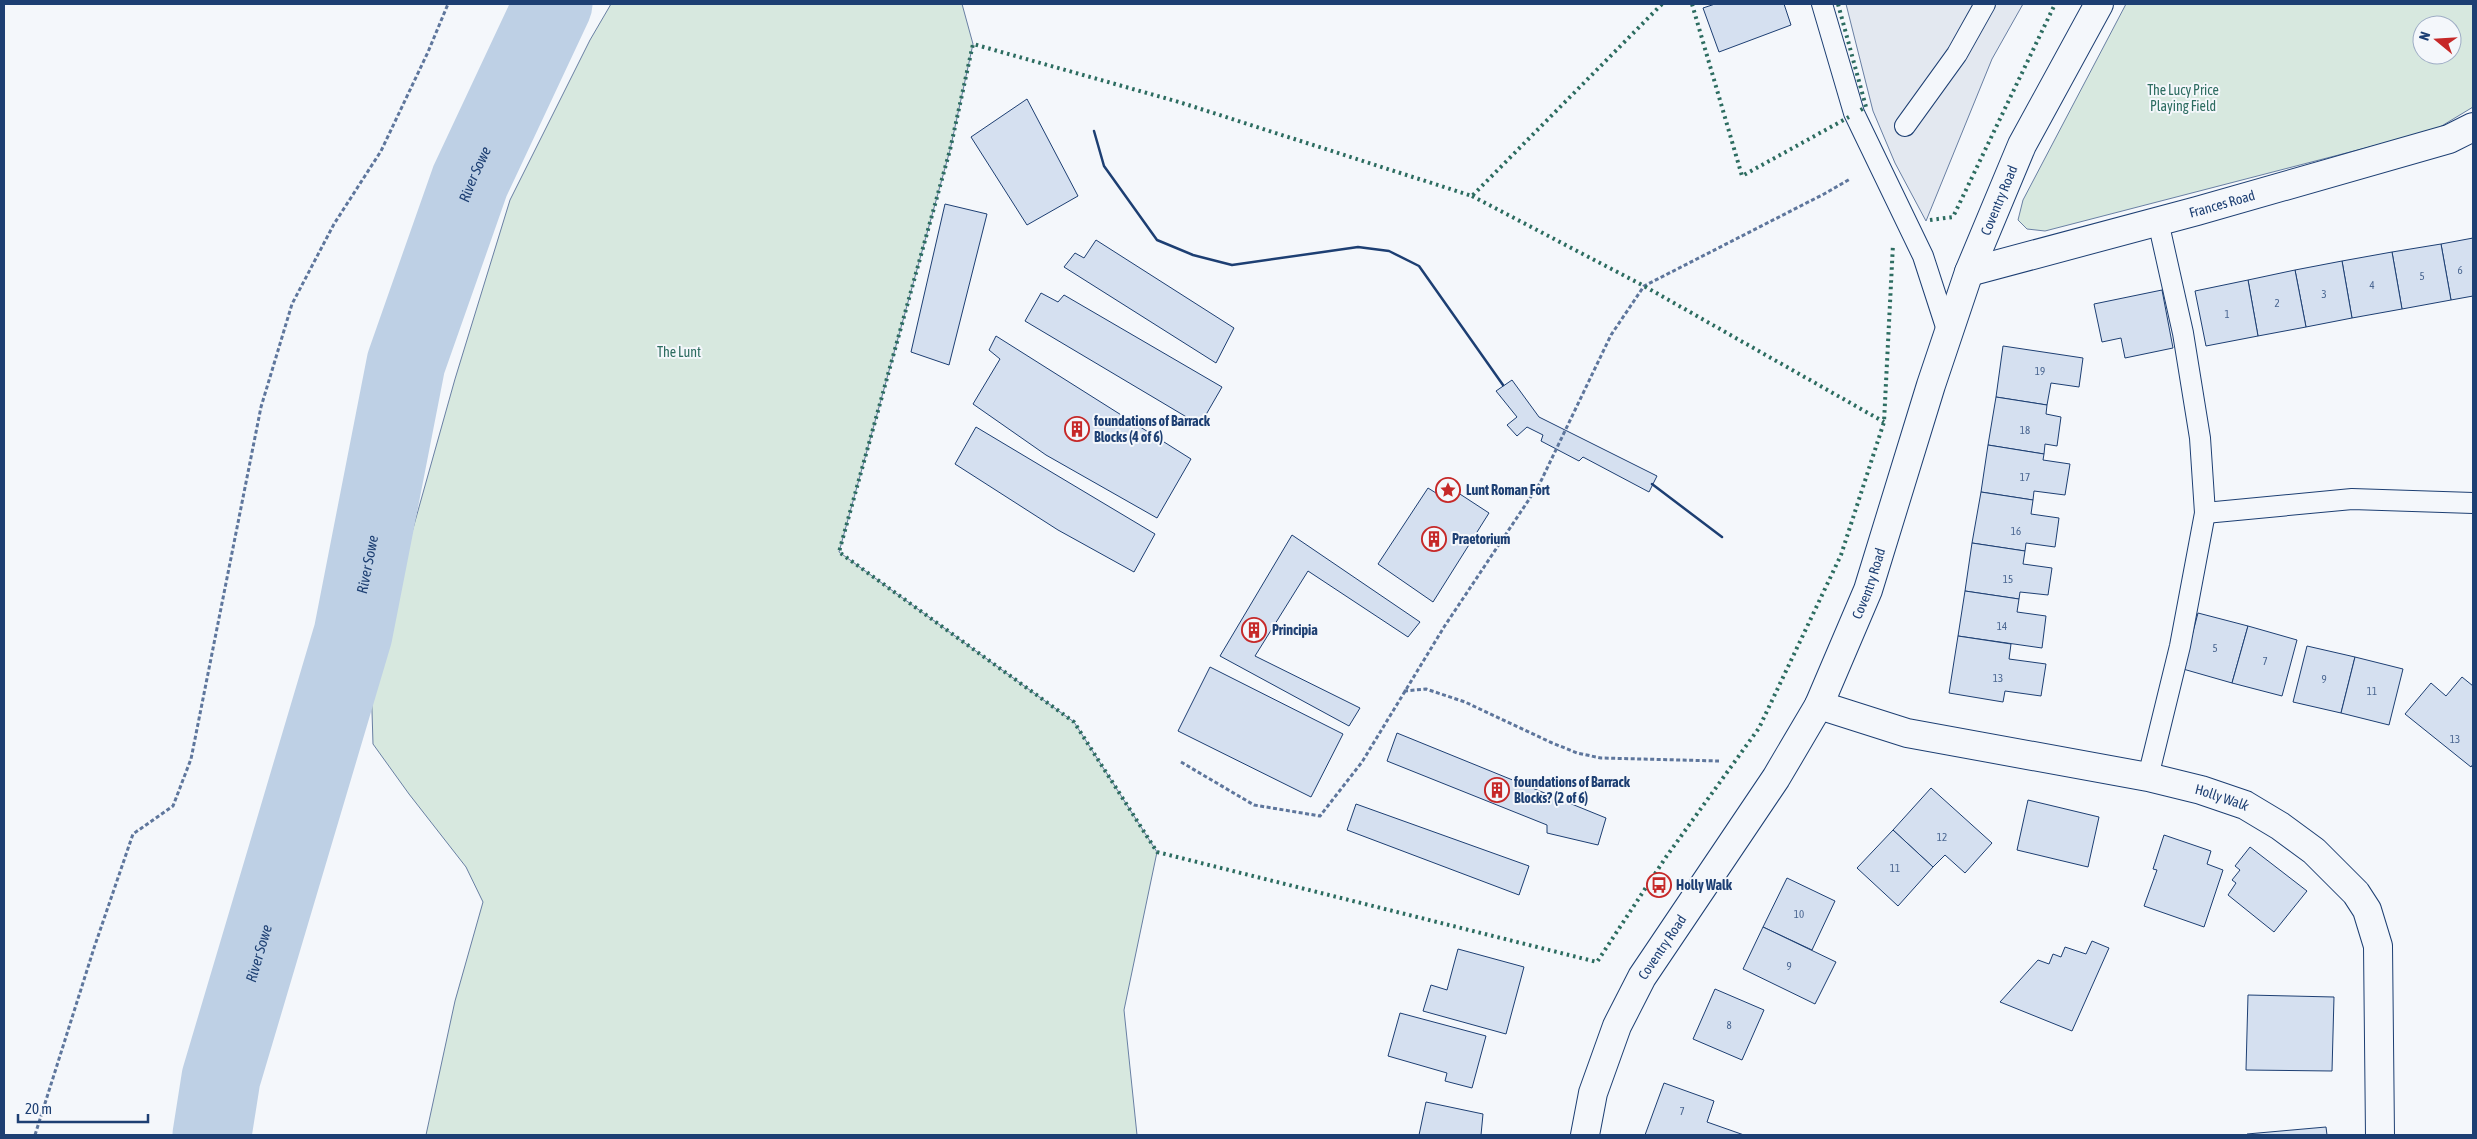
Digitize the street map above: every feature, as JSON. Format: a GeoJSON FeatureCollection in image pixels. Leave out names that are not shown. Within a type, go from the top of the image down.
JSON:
{"type":"FeatureCollection","features":[{"type":"Feature","properties":{"kind":"street","name":"Coventry Road"},"geometry":{"type":"LineString","coordinates":[[1584,1135],[1593,1093],[1617,1026],[1642,977],[1776,778],[1819,705],[1868,590],[1948,333],[1969,272],[2022,145],[2099,4]]}},
{"type":"Feature","properties":{"kind":"street","name":"Frances Road"},"geometry":{"type":"LineString","coordinates":[[1969,272],[2449,139],[2473,127]]}},
{"type":"Feature","properties":{"kind":"street","name":"Holly Walk"},"geometry":{"type":"LineString","coordinates":[[1819,705],[1908,733],[2148,777],[2230,800],[2263,815],[2314,851],[2356,894],[2367,910],[2378,946],[2380,1135]]}},
{"type":"Feature","properties":{"kind":"lane"},"geometry":{"type":"LineString","coordinates":[[1822,4],[1854,113],[1922,256],[1948,333]]}},
{"type":"Feature","properties":{"kind":"lane"},"geometry":{"type":"LineString","coordinates":[[1905,126],[1957,54],[1985,4]]}},
{"type":"Feature","properties":{"kind":"lane"},"geometry":{"type":"LineString","coordinates":[[2148,777],[2180,646],[2205,513],[2199,429],[2183,333],[2158,221]]}},
{"type":"Feature","properties":{"kind":"lane"},"geometry":{"type":"LineString","coordinates":[[2205,513],[2352,499],[2473,504]]}},
{"type":"Feature","properties":{"kind":"path"},"geometry":{"type":"LineString","coordinates":[[35,1135],[94,948],[133,834],[173,806],[191,759],[261,407],[292,304],[334,224],[381,151],[428,52],[448,4]]}},
{"type":"Feature","properties":{"kind":"path"},"geometry":{"type":"LineString","coordinates":[[1181,762],[1254,806],[1320,816],[1362,762],[1444,626],[1540,483],[1611,335],[1644,286],[1824,194],[1875,160]]}},
{"type":"Feature","properties":{"kind":"path"},"geometry":{"type":"LineString","coordinates":[[1404,692],[1426,688],[1465,702],[1550,742],[1593,756],[1719,761]]}},
{"type":"Feature","properties":{"kind":"green space","name":"The Lunt"},"geometry":{"type":"Polygon","coordinates":[[[611,4],[962,4],[973,44],[950,150],[839,552],[1074,722],[1157,852],[1124,1010],[1137,1135],[426,1135],[455,1001],[483,902],[466,867],[373,744],[371,678],[455,379],[510,200],[590,40],[611,4]]]}},
{"type":"Feature","properties":{"kind":"green space","name":"The Lucy Price Playing Field"},"geometry":{"type":"Polygon","coordinates":[[[2126,4],[2473,4],[2473,107],[2435,130],[2045,231],[2027,229],[2018,220],[2023,200],[2126,4]]]}},
{"type":"Feature","properties":{"kind":"shaded area"},"geometry":{"type":"Polygon","coordinates":[[[1846,4],[2023,4],[1992,59],[1926,221],[1895,163],[1873,111],[1846,4]]]}},
{"type":"Feature","properties":{"kind":"building"},"geometry":{"type":"Polygon","coordinates":[[[1715,4],[1784,4],[1791,25],[1719,52],[1703,8],[1715,4]]]}},
{"type":"Feature","properties":{"kind":"building"},"geometry":{"type":"Polygon","coordinates":[[[1027,99],[1078,196],[1027,225],[971,137],[1027,99]]]}},
{"type":"Feature","properties":{"kind":"building"},"geometry":{"type":"Polygon","coordinates":[[[945,204],[987,214],[949,365],[911,352],[945,204]]]}},
{"type":"Feature","properties":{"kind":"building"},"geometry":{"type":"Polygon","coordinates":[[[2473,238],[2473,296],[2451,300],[2441,244],[2473,238]]]}},
{"type":"Feature","properties":{"kind":"building"},"geometry":{"type":"Polygon","coordinates":[[[1096,240],[1234,328],[1216,363],[1064,267],[1075,253],[1084,258],[1096,240]]]}},
{"type":"Feature","properties":{"kind":"building"},"geometry":{"type":"Polygon","coordinates":[[[2441,244],[2451,300],[2402,309],[2392,252],[2441,244]]]}},
{"type":"Feature","properties":{"kind":"building"},"geometry":{"type":"Polygon","coordinates":[[[2392,252],[2402,309],[2352,318],[2342,261],[2392,252]]]}},
{"type":"Feature","properties":{"kind":"building"},"geometry":{"type":"Polygon","coordinates":[[[2342,261],[2352,318],[2306,327],[2295,270],[2342,261]]]}},
{"type":"Feature","properties":{"kind":"building"},"geometry":{"type":"Polygon","coordinates":[[[2295,270],[2306,327],[2258,336],[2248,280],[2295,270]]]}},
{"type":"Feature","properties":{"kind":"building"},"geometry":{"type":"Polygon","coordinates":[[[2248,280],[2258,336],[2206,346],[2195,291],[2248,280]]]}},
{"type":"Feature","properties":{"kind":"building"},"geometry":{"type":"Polygon","coordinates":[[[2162,290],[2173,348],[2125,358],[2121,338],[2102,342],[2094,304],[2162,290]]]}},
{"type":"Feature","properties":{"kind":"building"},"geometry":{"type":"Polygon","coordinates":[[[1041,293],[1058,302],[1064,295],[1222,387],[1200,425],[1025,321],[1041,293]]]}},
{"type":"Feature","properties":{"kind":"building","name":"foundations of Barrack Blocks (4 of 6)"},"geometry":{"type":"Polygon","coordinates":[[[996,336],[1191,459],[1157,518],[1046,455],[973,404],[1000,359],[989,350],[996,336]]]}},
{"type":"Feature","properties":{"kind":"building"},"geometry":{"type":"Polygon","coordinates":[[[2003,346],[2083,358],[2079,387],[2051,383],[2047,405],[1996,397],[2003,346]]]}},
{"type":"Feature","properties":{"kind":"building"},"geometry":{"type":"Polygon","coordinates":[[[1512,380],[1539,417],[1657,476],[1649,492],[1583,457],[1579,461],[1541,441],[1543,435],[1527,427],[1517,436],[1507,425],[1517,417],[1496,391],[1512,380]]]}},
{"type":"Feature","properties":{"kind":"building"},"geometry":{"type":"Polygon","coordinates":[[[1996,397],[2047,405],[2046,414],[2061,417],[2057,446],[2045,444],[2044,454],[1988,445],[1996,397]]]}},
{"type":"Feature","properties":{"kind":"building"},"geometry":{"type":"Polygon","coordinates":[[[976,427],[1155,534],[1134,572],[1058,530],[955,464],[976,427]]]}},
{"type":"Feature","properties":{"kind":"building"},"geometry":{"type":"Polygon","coordinates":[[[1988,445],[2044,454],[2043,460],[2070,464],[2065,495],[2034,491],[2033,500],[1981,492],[1988,445]]]}},
{"type":"Feature","properties":{"kind":"building","name":"Praetorium"},"geometry":{"type":"Polygon","coordinates":[[[1443,483],[1489,513],[1433,602],[1378,564],[1428,488],[1436,493],[1443,483]]]}},
{"type":"Feature","properties":{"kind":"building"},"geometry":{"type":"Polygon","coordinates":[[[1981,492],[2033,500],[2031,514],[2059,518],[2055,547],[2026,543],[2025,551],[1972,543],[1981,492]]]}},
{"type":"Feature","properties":{"kind":"building","name":"Principia"},"geometry":{"type":"Polygon","coordinates":[[[1292,535],[1420,622],[1408,637],[1308,571],[1255,656],[1360,708],[1349,726],[1220,656],[1292,535]]]}},
{"type":"Feature","properties":{"kind":"building"},"geometry":{"type":"Polygon","coordinates":[[[1972,543],[2025,551],[2023,564],[2052,568],[2048,595],[2020,592],[2019,599],[1965,591],[1972,543]]]}},
{"type":"Feature","properties":{"kind":"building"},"geometry":{"type":"Polygon","coordinates":[[[1965,591],[2019,599],[2017,612],[2046,616],[2042,648],[1958,636],[1965,591]]]}},
{"type":"Feature","properties":{"kind":"building"},"geometry":{"type":"Polygon","coordinates":[[[2198,613],[2248,626],[2232,683],[2183,669],[2198,613]]]}},
{"type":"Feature","properties":{"kind":"building"},"geometry":{"type":"Polygon","coordinates":[[[2248,626],[2297,640],[2282,696],[2232,683],[2248,626]]]}},
{"type":"Feature","properties":{"kind":"building"},"geometry":{"type":"Polygon","coordinates":[[[1958,636],[2011,644],[2009,659],[2046,664],[2041,696],[2005,691],[2003,702],[1949,693],[1958,636]]]}},
{"type":"Feature","properties":{"kind":"building"},"geometry":{"type":"Polygon","coordinates":[[[2307,646],[2355,657],[2341,713],[2293,702],[2307,646]]]}},
{"type":"Feature","properties":{"kind":"building"},"geometry":{"type":"Polygon","coordinates":[[[2355,657],[2403,669],[2389,725],[2341,713],[2355,657]]]}},
{"type":"Feature","properties":{"kind":"building"},"geometry":{"type":"Polygon","coordinates":[[[1210,667],[1343,734],[1311,797],[1178,731],[1210,667]]]}},
{"type":"Feature","properties":{"kind":"building"},"geometry":{"type":"Polygon","coordinates":[[[2462,677],[2473,686],[2473,764],[2471,767],[2405,714],[2431,683],[2446,696],[2462,677]]]}},
{"type":"Feature","properties":{"kind":"building","name":"foundations of Barrack Blocks? (2 of 6)"},"geometry":{"type":"Polygon","coordinates":[[[1397,733],[1606,818],[1598,845],[1547,833],[1547,825],[1387,761],[1397,733]]]}},
{"type":"Feature","properties":{"kind":"building"},"geometry":{"type":"Polygon","coordinates":[[[1931,788],[1992,843],[1965,873],[1945,855],[1933,867],[1893,830],[1931,788]]]}},
{"type":"Feature","properties":{"kind":"building"},"geometry":{"type":"Polygon","coordinates":[[[2028,800],[2099,817],[2088,867],[2017,850],[2028,800]]]}},
{"type":"Feature","properties":{"kind":"building"},"geometry":{"type":"Polygon","coordinates":[[[1356,804],[1529,866],[1519,895],[1347,830],[1356,804]]]}},
{"type":"Feature","properties":{"kind":"building"},"geometry":{"type":"Polygon","coordinates":[[[1893,830],[1933,867],[1898,906],[1857,868],[1893,830]]]}},
{"type":"Feature","properties":{"kind":"building"},"geometry":{"type":"Polygon","coordinates":[[[2164,835],[2211,851],[2207,864],[2223,870],[2204,927],[2144,906],[2157,870],[2153,869],[2164,835]]]}},
{"type":"Feature","properties":{"kind":"building"},"geometry":{"type":"Polygon","coordinates":[[[2250,847],[2307,891],[2274,932],[2228,895],[2236,883],[2232,880],[2240,870],[2235,866],[2250,847]]]}},
{"type":"Feature","properties":{"kind":"building"},"geometry":{"type":"Polygon","coordinates":[[[1787,878],[1835,901],[1812,950],[1763,927],[1787,878]]]}},
{"type":"Feature","properties":{"kind":"building"},"geometry":{"type":"Polygon","coordinates":[[[1763,927],[1836,962],[1815,1004],[1743,969],[1763,927]]]}},
{"type":"Feature","properties":{"kind":"building"},"geometry":{"type":"Polygon","coordinates":[[[2092,941],[2109,948],[2072,1031],[2000,1002],[2038,960],[2049,964],[2053,954],[2061,957],[2065,947],[2086,954],[2092,941]]]}},
{"type":"Feature","properties":{"kind":"building"},"geometry":{"type":"Polygon","coordinates":[[[1458,949],[1524,967],[1506,1034],[1423,1011],[1431,985],[1447,990],[1458,949]]]}},
{"type":"Feature","properties":{"kind":"building"},"geometry":{"type":"Polygon","coordinates":[[[1715,989],[1764,1010],[1742,1060],[1693,1039],[1715,989]]]}},
{"type":"Feature","properties":{"kind":"building"},"geometry":{"type":"Polygon","coordinates":[[[2248,995],[2334,997],[2332,1071],[2246,1070],[2248,995]]]}},
{"type":"Feature","properties":{"kind":"building"},"geometry":{"type":"Polygon","coordinates":[[[1400,1013],[1486,1036],[1472,1088],[1445,1081],[1447,1073],[1388,1056],[1400,1013]]]}},
{"type":"Feature","properties":{"kind":"building"},"geometry":{"type":"Polygon","coordinates":[[[1664,1083],[1714,1101],[1707,1122],[1744,1135],[1645,1135],[1664,1083]]]}},
{"type":"Feature","properties":{"kind":"building"},"geometry":{"type":"Polygon","coordinates":[[[1426,1102],[1483,1114],[1481,1135],[1419,1135],[1426,1102]]]}},
{"type":"Feature","properties":{"kind":"building"},"geometry":{"type":"Polygon","coordinates":[[[2326,1127],[2327,1135],[2247,1135],[2247,1134],[2326,1127]]]}},
{"type":"Feature","properties":{"kind":"waterway","name":"River Sowe"},"geometry":{"type":"LineString","coordinates":[[212,1135],[221,1078],[353,634],[406,363],[470,181],[553,4]]}},
{"type":"Feature","properties":{"kind":"hedge"},"geometry":{"type":"LineString","coordinates":[[1662,4],[1472,196],[1179,102],[973,44],[950,150],[839,552],[1074,722],[1157,852],[1597,962],[1666,857],[1759,728],[1841,555],[1884,422],[1893,244]]}},
{"type":"Feature","properties":{"kind":"hedge"},"geometry":{"type":"LineString","coordinates":[[1692,4],[1742,176],[1849,117]]}},
{"type":"Feature","properties":{"kind":"hedge"},"geometry":{"type":"LineString","coordinates":[[1838,4],[1866,107],[1859,111]]}},
{"type":"Feature","properties":{"kind":"hedge"},"geometry":{"type":"LineString","coordinates":[[1930,220],[1953,217],[2055,4]]}},
{"type":"Feature","properties":{"kind":"hedge"},"geometry":{"type":"LineString","coordinates":[[1472,196],[1644,286],[1884,422]]}},
{"type":"Feature","properties":{"kind":"wall"},"geometry":{"type":"LineString","coordinates":[[1094,131],[1104,166],[1157,240],[1193,255],[1232,265],[1358,247],[1389,251],[1419,266],[1503,385]]}},
{"type":"Feature","properties":{"kind":"wall"},"geometry":{"type":"LineString","coordinates":[[1652,484],[1722,537]]}},
{"type":"Feature","properties":{"kind":"place","name":"foundations of Barrack Blocks (4 of 6)"},"geometry":{"type":"Point","coordinates":[1077,429]}},
{"type":"Feature","properties":{"kind":"place","name":"Lunt Roman Fort"},"geometry":{"type":"Point","coordinates":[1448,490]}},
{"type":"Feature","properties":{"kind":"place","name":"Praetorium"},"geometry":{"type":"Point","coordinates":[1434,539]}},
{"type":"Feature","properties":{"kind":"place","name":"Principia"},"geometry":{"type":"Point","coordinates":[1254,630]}},
{"type":"Feature","properties":{"kind":"place","name":"foundations of Barrack Blocks? (2 of 6)"},"geometry":{"type":"Point","coordinates":[1497,790]}},
{"type":"Feature","properties":{"kind":"place","name":"Holly Walk"},"geometry":{"type":"Point","coordinates":[1659,885]}}]}
